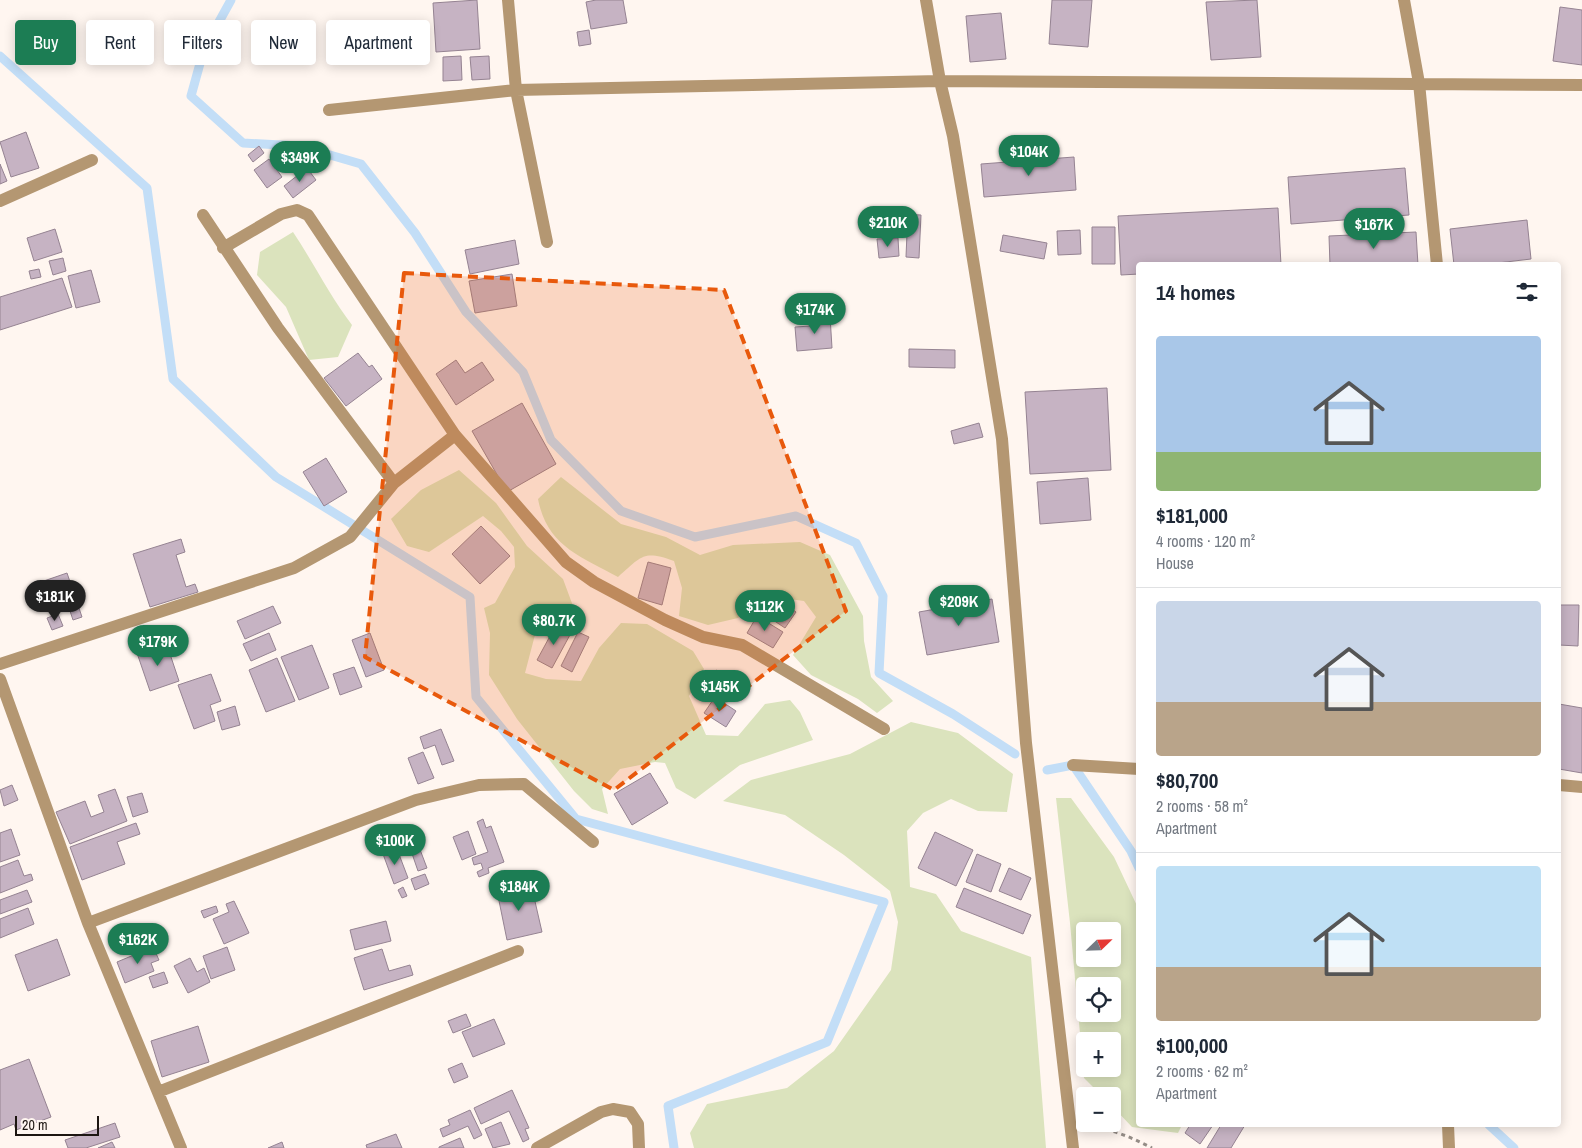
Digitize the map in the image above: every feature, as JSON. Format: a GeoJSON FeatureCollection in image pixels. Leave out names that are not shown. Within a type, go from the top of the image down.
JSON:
{"type":"FeatureCollection","features":[{"type":"Feature","properties":{"kind":"street"},"geometry":{"type":"LineString","coordinates":[[508,0],[516,90],[548,242]]}},
{"type":"Feature","properties":{"kind":"street"},"geometry":{"type":"LineString","coordinates":[[926,0],[940,81],[953,136],[1002,440],[1026,743],[1073,1148]]}},
{"type":"Feature","properties":{"kind":"street"},"geometry":{"type":"LineString","coordinates":[[1404,0],[1419,82],[1437,262]]}},
{"type":"Feature","properties":{"kind":"street"},"geometry":{"type":"LineString","coordinates":[[329,110],[516,90],[940,81],[1419,82],[1582,85]]}},
{"type":"Feature","properties":{"kind":"street"},"geometry":{"type":"LineString","coordinates":[[0,200],[92,160]]}},
{"type":"Feature","properties":{"kind":"street"},"geometry":{"type":"LineString","coordinates":[[223,248],[281,214],[297,210],[308,215],[455,435],[566,562],[587,577],[665,620],[703,637],[742,645],[884,729]]}},
{"type":"Feature","properties":{"kind":"street"},"geometry":{"type":"LineString","coordinates":[[203,215],[223,248],[278,328],[394,483]]}},
{"type":"Feature","properties":{"kind":"street"},"geometry":{"type":"LineString","coordinates":[[0,664],[294,568],[350,537],[394,483],[455,435]]}},
{"type":"Feature","properties":{"kind":"street"},"geometry":{"type":"LineString","coordinates":[[0,679],[88,923],[180,1148]]}},
{"type":"Feature","properties":{"kind":"street"},"geometry":{"type":"LineString","coordinates":[[1073,765],[1136,769]]}},
{"type":"Feature","properties":{"kind":"street"},"geometry":{"type":"LineString","coordinates":[[88,923],[416,800],[478,785],[524,784],[593,842]]}},
{"type":"Feature","properties":{"kind":"street"},"geometry":{"type":"LineString","coordinates":[[1561,785],[1582,787]]}},
{"type":"Feature","properties":{"kind":"street"},"geometry":{"type":"LineString","coordinates":[[158,1092],[518,951]]}},
{"type":"Feature","properties":{"kind":"street"},"geometry":{"type":"LineString","coordinates":[[537,1148],[601,1112],[613,1109],[630,1112],[638,1124],[640,1148]]}},
{"type":"Feature","properties":{"kind":"street"},"geometry":{"type":"LineString","coordinates":[[1448,1127],[1449,1148]]}},
{"type":"Feature","properties":{"kind":"path"},"geometry":{"type":"LineString","coordinates":[[1070,1127],[1100,1128],[1129,1136],[1152,1148]]}},
{"type":"Feature","properties":{"kind":"highlighted area"},"geometry":{"type":"Polygon","coordinates":[[[404,273],[724,290],[846,611],[614,790],[365,657],[404,273]]]}},
{"type":"Feature","properties":{"kind":"green space"},"geometry":{"type":"Polygon","coordinates":[[[293,232],[352,325],[338,357],[309,360],[286,307],[257,275],[260,252],[293,232]]]}},
{"type":"Feature","properties":{"kind":"green space"},"geometry":{"type":"Polygon","coordinates":[[[459,470],[496,503],[527,546],[563,579],[573,606],[536,631],[525,673],[546,679],[581,681],[599,648],[621,623],[647,624],[693,651],[704,669],[689,696],[706,735],[738,736],[765,704],[790,700],[800,712],[813,740],[740,765],[695,799],[676,788],[665,763],[655,762],[620,769],[602,789],[608,814],[592,809],[574,791],[517,719],[489,675],[490,633],[484,608],[495,603],[515,567],[514,547],[501,531],[483,516],[429,552],[407,546],[391,519],[421,490],[459,470]]]}},
{"type":"Feature","properties":{"kind":"green space"},"geometry":{"type":"Polygon","coordinates":[[[561,477],[621,524],[666,537],[700,555],[733,545],[800,542],[830,555],[863,616],[864,641],[871,677],[893,701],[877,713],[858,699],[811,675],[793,655],[816,617],[804,601],[761,595],[738,618],[708,625],[679,616],[682,588],[674,561],[656,556],[643,557],[618,577],[567,548],[549,528],[542,515],[538,499],[561,477]]]}},
{"type":"Feature","properties":{"kind":"green space"},"geometry":{"type":"Polygon","coordinates":[[[911,722],[958,733],[1013,774],[1007,812],[978,811],[951,799],[923,813],[907,831],[910,887],[936,894],[961,931],[1031,957],[1046,1148],[694,1148],[690,1133],[707,1104],[787,1088],[834,1051],[891,970],[898,922],[890,891],[844,855],[785,815],[723,801],[751,780],[850,754],[911,722]]]}},
{"type":"Feature","properties":{"kind":"green space"},"geometry":{"type":"Polygon","coordinates":[[[1056,798],[1071,798],[1114,857],[1136,904],[1136,1127],[1181,1127],[1178,1133],[1132,1127],[1121,1115],[1121,1087],[1093,1087],[1084,1077],[1121,1077],[1121,1032],[1080,1032],[1079,1022],[1121,1022],[1121,977],[1076,977],[1076,989],[1056,798]]]}},
{"type":"Feature","properties":{"kind":"building"},"geometry":{"type":"Polygon","coordinates":[[[477,0],[480,49],[436,52],[433,3],[477,0]]]}},
{"type":"Feature","properties":{"kind":"building"},"geometry":{"type":"Polygon","coordinates":[[[623,0],[627,23],[591,29],[586,2],[623,0]]]}},
{"type":"Feature","properties":{"kind":"building"},"geometry":{"type":"Polygon","coordinates":[[[1052,0],[1092,0],[1088,47],[1049,44],[1052,0]]]}},
{"type":"Feature","properties":{"kind":"building"},"geometry":{"type":"Polygon","coordinates":[[[1257,0],[1261,57],[1211,60],[1206,2],[1257,0]]]}},
{"type":"Feature","properties":{"kind":"building"},"geometry":{"type":"Polygon","coordinates":[[[1560,7],[1582,10],[1582,65],[1553,61],[1560,7]]]}},
{"type":"Feature","properties":{"kind":"building"},"geometry":{"type":"Polygon","coordinates":[[[1001,13],[1006,59],[970,62],[966,16],[1001,13]]]}},
{"type":"Feature","properties":{"kind":"building"},"geometry":{"type":"Polygon","coordinates":[[[589,30],[591,44],[579,46],[577,32],[589,30]]]}},
{"type":"Feature","properties":{"kind":"building"},"geometry":{"type":"Polygon","coordinates":[[[461,56],[462,80],[443,81],[443,57],[461,56]]]}},
{"type":"Feature","properties":{"kind":"building"},"geometry":{"type":"Polygon","coordinates":[[[489,56],[490,79],[472,80],[470,57],[489,56]]]}},
{"type":"Feature","properties":{"kind":"building"},"geometry":{"type":"Polygon","coordinates":[[[26,132],[39,168],[11,177],[0,142],[26,132]]]}},
{"type":"Feature","properties":{"kind":"building"},"geometry":{"type":"Polygon","coordinates":[[[259,146],[264,153],[253,162],[248,155],[259,146]]]}},
{"type":"Feature","properties":{"kind":"building"},"geometry":{"type":"Polygon","coordinates":[[[1074,157],[1076,190],[984,197],[981,164],[1074,157]]]}},
{"type":"Feature","properties":{"kind":"building"},"geometry":{"type":"Polygon","coordinates":[[[269,159],[282,177],[267,188],[254,170],[269,159]]]}},
{"type":"Feature","properties":{"kind":"building"},"geometry":{"type":"Polygon","coordinates":[[[0,164],[7,181],[0,184],[0,164]]]}},
{"type":"Feature","properties":{"kind":"building"},"geometry":{"type":"Polygon","coordinates":[[[307,168],[316,180],[293,198],[284,186],[307,168]]]}},
{"type":"Feature","properties":{"kind":"building"},"geometry":{"type":"Polygon","coordinates":[[[1405,168],[1409,215],[1291,224],[1288,177],[1405,168]]]}},
{"type":"Feature","properties":{"kind":"building"},"geometry":{"type":"Polygon","coordinates":[[[1278,208],[1281,262],[1136,262],[1136,274],[1121,275],[1118,216],[1278,208]]]}},
{"type":"Feature","properties":{"kind":"building"},"geometry":{"type":"Polygon","coordinates":[[[865,212],[921,215],[919,258],[906,257],[907,233],[864,231],[865,212]]]}},
{"type":"Feature","properties":{"kind":"building"},"geometry":{"type":"Polygon","coordinates":[[[1527,220],[1531,259],[1506,262],[1454,262],[1450,229],[1527,220]]]}},
{"type":"Feature","properties":{"kind":"building"},"geometry":{"type":"Polygon","coordinates":[[[1092,227],[1115,227],[1115,264],[1092,264],[1092,227]]]}},
{"type":"Feature","properties":{"kind":"building"},"geometry":{"type":"Polygon","coordinates":[[[55,229],[62,252],[34,261],[27,238],[55,229]]]}},
{"type":"Feature","properties":{"kind":"building"},"geometry":{"type":"Polygon","coordinates":[[[1080,230],[1081,254],[1058,255],[1057,231],[1080,230]]]}},
{"type":"Feature","properties":{"kind":"building"},"geometry":{"type":"Polygon","coordinates":[[[1416,232],[1418,262],[1330,262],[1329,236],[1416,232]]]}},
{"type":"Feature","properties":{"kind":"building"},"geometry":{"type":"Polygon","coordinates":[[[1003,235],[1047,243],[1044,259],[1000,251],[1003,235]]]}},
{"type":"Feature","properties":{"kind":"building"},"geometry":{"type":"Polygon","coordinates":[[[898,238],[899,256],[879,258],[877,239],[898,238]]]}},
{"type":"Feature","properties":{"kind":"building"},"geometry":{"type":"Polygon","coordinates":[[[515,240],[519,264],[470,274],[465,250],[515,240]]]}},
{"type":"Feature","properties":{"kind":"building"},"geometry":{"type":"Polygon","coordinates":[[[63,258],[66,271],[53,275],[49,261],[63,258]]]}},
{"type":"Feature","properties":{"kind":"building"},"geometry":{"type":"Polygon","coordinates":[[[39,269],[41,277],[31,279],[29,271],[39,269]]]}},
{"type":"Feature","properties":{"kind":"building"},"geometry":{"type":"Polygon","coordinates":[[[91,270],[100,302],[76,308],[68,276],[91,270]]]}},
{"type":"Feature","properties":{"kind":"building"},"geometry":{"type":"Polygon","coordinates":[[[512,274],[517,306],[475,313],[469,281],[512,274]]]}},
{"type":"Feature","properties":{"kind":"building"},"geometry":{"type":"Polygon","coordinates":[[[62,278],[72,307],[0,330],[0,297],[62,278]]]}},
{"type":"Feature","properties":{"kind":"building"},"geometry":{"type":"Polygon","coordinates":[[[830,316],[832,348],[797,351],[795,327],[811,326],[809,317],[830,316]]]}},
{"type":"Feature","properties":{"kind":"building"},"geometry":{"type":"Polygon","coordinates":[[[909,349],[955,350],[955,368],[909,367],[909,349]]]}},
{"type":"Feature","properties":{"kind":"building"},"geometry":{"type":"Polygon","coordinates":[[[358,353],[369,367],[372,365],[382,379],[346,406],[324,378],[358,353]]]}},
{"type":"Feature","properties":{"kind":"building"},"geometry":{"type":"Polygon","coordinates":[[[456,360],[465,373],[482,362],[494,380],[456,405],[436,374],[456,360]]]}},
{"type":"Feature","properties":{"kind":"building"},"geometry":{"type":"Polygon","coordinates":[[[1107,388],[1111,470],[1030,474],[1025,392],[1107,388]]]}},
{"type":"Feature","properties":{"kind":"building"},"geometry":{"type":"Polygon","coordinates":[[[522,403],[556,464],[507,492],[472,431],[522,403]]]}},
{"type":"Feature","properties":{"kind":"building"},"geometry":{"type":"Polygon","coordinates":[[[979,423],[983,437],[954,444],[951,431],[979,423]]]}},
{"type":"Feature","properties":{"kind":"building"},"geometry":{"type":"Polygon","coordinates":[[[326,458],[347,492],[324,506],[303,472],[326,458]]]}},
{"type":"Feature","properties":{"kind":"building"},"geometry":{"type":"Polygon","coordinates":[[[1088,478],[1091,520],[1040,524],[1037,482],[1088,478]]]}},
{"type":"Feature","properties":{"kind":"building"},"geometry":{"type":"Polygon","coordinates":[[[481,526],[510,556],[480,584],[452,554],[481,526]]]}},
{"type":"Feature","properties":{"kind":"building"},"geometry":{"type":"Polygon","coordinates":[[[181,539],[185,552],[176,555],[186,587],[195,584],[198,592],[150,607],[133,554],[181,539]]]}},
{"type":"Feature","properties":{"kind":"building"},"geometry":{"type":"Polygon","coordinates":[[[648,562],[671,568],[662,605],[638,598],[648,562]]]}},
{"type":"Feature","properties":{"kind":"building"},"geometry":{"type":"Polygon","coordinates":[[[67,573],[82,617],[73,620],[68,605],[47,611],[38,583],[67,573]]]}},
{"type":"Feature","properties":{"kind":"building"},"geometry":{"type":"Polygon","coordinates":[[[766,598],[782,609],[785,604],[796,612],[785,628],[758,610],[766,598]]]}},
{"type":"Feature","properties":{"kind":"building"},"geometry":{"type":"Polygon","coordinates":[[[992,599],[999,642],[927,655],[919,612],[992,599]]]}},
{"type":"Feature","properties":{"kind":"building"},"geometry":{"type":"Polygon","coordinates":[[[1561,605],[1579,605],[1578,646],[1561,645],[1561,605]]]}},
{"type":"Feature","properties":{"kind":"building"},"geometry":{"type":"Polygon","coordinates":[[[273,606],[281,623],[245,639],[237,621],[273,606]]]}},
{"type":"Feature","properties":{"kind":"building"},"geometry":{"type":"Polygon","coordinates":[[[58,614],[63,626],[52,630],[47,618],[58,614]]]}},
{"type":"Feature","properties":{"kind":"building"},"geometry":{"type":"Polygon","coordinates":[[[757,616],[783,632],[773,648],[747,633],[757,616]]]}},
{"type":"Feature","properties":{"kind":"building"},"geometry":{"type":"Polygon","coordinates":[[[556,625],[571,633],[552,668],[537,660],[556,625]]]}},
{"type":"Feature","properties":{"kind":"building"},"geometry":{"type":"Polygon","coordinates":[[[578,632],[589,637],[572,672],[561,666],[578,632]]]}},
{"type":"Feature","properties":{"kind":"building"},"geometry":{"type":"Polygon","coordinates":[[[269,633],[276,650],[251,661],[243,644],[269,633]]]}},
{"type":"Feature","properties":{"kind":"building"},"geometry":{"type":"Polygon","coordinates":[[[370,633],[384,670],[366,677],[352,640],[370,633]]]}},
{"type":"Feature","properties":{"kind":"building"},"geometry":{"type":"Polygon","coordinates":[[[166,642],[179,681],[150,691],[137,653],[166,642]]]}},
{"type":"Feature","properties":{"kind":"building"},"geometry":{"type":"Polygon","coordinates":[[[312,645],[329,688],[299,700],[281,657],[312,645]]]}},
{"type":"Feature","properties":{"kind":"building"},"geometry":{"type":"Polygon","coordinates":[[[277,658],[295,701],[266,712],[249,670],[277,658]]]}},
{"type":"Feature","properties":{"kind":"building"},"geometry":{"type":"Polygon","coordinates":[[[354,667],[362,687],[340,695],[333,674],[354,667]]]}},
{"type":"Feature","properties":{"kind":"building"},"geometry":{"type":"Polygon","coordinates":[[[716,670],[724,675],[712,694],[704,689],[716,670]]]}},
{"type":"Feature","properties":{"kind":"building"},"geometry":{"type":"Polygon","coordinates":[[[211,674],[221,701],[210,705],[215,721],[194,729],[178,685],[211,674]]]}},
{"type":"Feature","properties":{"kind":"building"},"geometry":{"type":"Polygon","coordinates":[[[733,681],[748,688],[742,700],[727,693],[733,681]]]}},
{"type":"Feature","properties":{"kind":"building"},"geometry":{"type":"Polygon","coordinates":[[[715,697],[736,711],[726,727],[704,713],[715,697]]]}},
{"type":"Feature","properties":{"kind":"building"},"geometry":{"type":"Polygon","coordinates":[[[1561,704],[1582,708],[1582,773],[1561,769],[1561,704]]]}},
{"type":"Feature","properties":{"kind":"building"},"geometry":{"type":"Polygon","coordinates":[[[235,706],[240,725],[222,730],[217,712],[235,706]]]}},
{"type":"Feature","properties":{"kind":"building"},"geometry":{"type":"Polygon","coordinates":[[[441,729],[454,761],[442,765],[435,745],[424,749],[420,737],[441,729]]]}},
{"type":"Feature","properties":{"kind":"building"},"geometry":{"type":"Polygon","coordinates":[[[423,752],[434,778],[418,784],[408,758],[423,752]]]}},
{"type":"Feature","properties":{"kind":"building"},"geometry":{"type":"Polygon","coordinates":[[[650,773],[668,803],[632,825],[614,794],[650,773]]]}},
{"type":"Feature","properties":{"kind":"building"},"geometry":{"type":"Polygon","coordinates":[[[12,785],[18,800],[4,806],[0,790],[12,785]]]}},
{"type":"Feature","properties":{"kind":"building"},"geometry":{"type":"Polygon","coordinates":[[[115,789],[127,821],[70,844],[56,812],[85,801],[91,817],[104,812],[98,795],[115,789]]]}},
{"type":"Feature","properties":{"kind":"building"},"geometry":{"type":"Polygon","coordinates":[[[142,793],[148,812],[133,817],[127,797],[142,793]]]}},
{"type":"Feature","properties":{"kind":"building"},"geometry":{"type":"Polygon","coordinates":[[[483,819],[486,828],[491,826],[504,862],[488,868],[489,873],[479,877],[477,872],[483,869],[481,863],[474,865],[472,858],[488,852],[477,822],[483,819]]]}},
{"type":"Feature","properties":{"kind":"building"},"geometry":{"type":"Polygon","coordinates":[[[136,823],[140,834],[117,842],[125,864],[82,880],[70,847],[136,823]]]}},
{"type":"Feature","properties":{"kind":"building"},"geometry":{"type":"Polygon","coordinates":[[[11,829],[20,855],[0,862],[0,833],[11,829]]]}},
{"type":"Feature","properties":{"kind":"building"},"geometry":{"type":"Polygon","coordinates":[[[396,830],[402,844],[391,848],[385,834],[396,830]]]}},
{"type":"Feature","properties":{"kind":"building"},"geometry":{"type":"Polygon","coordinates":[[[468,831],[476,854],[462,860],[453,837],[468,831]]]}},
{"type":"Feature","properties":{"kind":"building"},"geometry":{"type":"Polygon","coordinates":[[[935,832],[973,850],[956,886],[918,868],[935,832]]]}},
{"type":"Feature","properties":{"kind":"building"},"geometry":{"type":"Polygon","coordinates":[[[416,839],[427,868],[418,871],[408,842],[416,839]]]}},
{"type":"Feature","properties":{"kind":"building"},"geometry":{"type":"Polygon","coordinates":[[[397,849],[408,878],[394,884],[383,854],[397,849]]]}},
{"type":"Feature","properties":{"kind":"building"},"geometry":{"type":"Polygon","coordinates":[[[977,854],[1001,864],[991,892],[966,882],[977,854]]]}},
{"type":"Feature","properties":{"kind":"building"},"geometry":{"type":"Polygon","coordinates":[[[18,860],[24,876],[31,874],[33,880],[0,893],[0,867],[18,860]]]}},
{"type":"Feature","properties":{"kind":"building"},"geometry":{"type":"Polygon","coordinates":[[[1009,868],[1031,878],[1021,900],[999,891],[1009,868]]]}},
{"type":"Feature","properties":{"kind":"building"},"geometry":{"type":"Polygon","coordinates":[[[425,874],[429,884],[415,890],[411,879],[425,874]]]}},
{"type":"Feature","properties":{"kind":"building"},"geometry":{"type":"Polygon","coordinates":[[[531,884],[542,932],[507,940],[497,891],[531,884]]]}},
{"type":"Feature","properties":{"kind":"building"},"geometry":{"type":"Polygon","coordinates":[[[403,887],[407,896],[402,898],[398,890],[403,887]]]}},
{"type":"Feature","properties":{"kind":"building"},"geometry":{"type":"Polygon","coordinates":[[[964,888],[1031,915],[1023,934],[956,907],[964,888]]]}},
{"type":"Feature","properties":{"kind":"building"},"geometry":{"type":"Polygon","coordinates":[[[27,890],[32,902],[0,914],[0,900],[27,890]]]}},
{"type":"Feature","properties":{"kind":"building"},"geometry":{"type":"Polygon","coordinates":[[[234,901],[249,933],[224,944],[213,919],[229,912],[226,904],[234,901]]]}},
{"type":"Feature","properties":{"kind":"building"},"geometry":{"type":"Polygon","coordinates":[[[216,906],[218,912],[204,918],[201,911],[216,906]]]}},
{"type":"Feature","properties":{"kind":"building"},"geometry":{"type":"Polygon","coordinates":[[[28,908],[34,924],[0,938],[0,919],[28,908]]]}},
{"type":"Feature","properties":{"kind":"building"},"geometry":{"type":"Polygon","coordinates":[[[386,921],[391,941],[355,950],[350,930],[386,921]]]}},
{"type":"Feature","properties":{"kind":"building"},"geometry":{"type":"Polygon","coordinates":[[[150,926],[154,938],[133,945],[136,952],[127,954],[121,935],[150,926]]]}},
{"type":"Feature","properties":{"kind":"building"},"geometry":{"type":"Polygon","coordinates":[[[57,939],[70,975],[28,991],[15,955],[57,939]]]}},
{"type":"Feature","properties":{"kind":"building"},"geometry":{"type":"Polygon","coordinates":[[[153,947],[159,960],[151,963],[154,971],[125,983],[117,962],[153,947]]]}},
{"type":"Feature","properties":{"kind":"building"},"geometry":{"type":"Polygon","coordinates":[[[227,947],[235,970],[211,979],[203,956],[227,947]]]}},
{"type":"Feature","properties":{"kind":"building"},"geometry":{"type":"Polygon","coordinates":[[[382,949],[389,971],[410,965],[413,975],[364,990],[354,958],[382,949]]]}},
{"type":"Feature","properties":{"kind":"building"},"geometry":{"type":"Polygon","coordinates":[[[190,958],[197,972],[204,968],[210,982],[188,993],[174,966],[190,958]]]}},
{"type":"Feature","properties":{"kind":"building"},"geometry":{"type":"Polygon","coordinates":[[[164,972],[168,983],[153,988],[149,977],[164,972]]]}},
{"type":"Feature","properties":{"kind":"building"},"geometry":{"type":"Polygon","coordinates":[[[466,1014],[471,1026],[453,1033],[448,1021],[466,1014]]]}},
{"type":"Feature","properties":{"kind":"building"},"geometry":{"type":"Polygon","coordinates":[[[494,1019],[505,1044],[473,1057],[462,1032],[494,1019]]]}},
{"type":"Feature","properties":{"kind":"building"},"geometry":{"type":"Polygon","coordinates":[[[198,1026],[209,1062],[162,1077],[151,1041],[198,1026]]]}},
{"type":"Feature","properties":{"kind":"building"},"geometry":{"type":"Polygon","coordinates":[[[29,1059],[51,1117],[16,1130],[14,1124],[0,1130],[0,1070],[29,1059]]]}},
{"type":"Feature","properties":{"kind":"building"},"geometry":{"type":"Polygon","coordinates":[[[462,1063],[468,1077],[454,1083],[448,1069],[462,1063]]]}},
{"type":"Feature","properties":{"kind":"building"},"geometry":{"type":"Polygon","coordinates":[[[512,1090],[529,1128],[525,1129],[529,1139],[523,1142],[509,1111],[481,1124],[474,1108],[512,1090]]]}},
{"type":"Feature","properties":{"kind":"building"},"geometry":{"type":"Polygon","coordinates":[[[470,1110],[482,1135],[474,1139],[468,1126],[443,1137],[440,1129],[450,1125],[448,1120],[470,1110]]]}},
{"type":"Feature","properties":{"kind":"building"},"geometry":{"type":"Polygon","coordinates":[[[501,1122],[510,1144],[493,1148],[485,1129],[501,1122]]]}},
{"type":"Feature","properties":{"kind":"building"},"geometry":{"type":"Polygon","coordinates":[[[115,1123],[120,1137],[86,1148],[68,1148],[65,1140],[115,1123]]]}},
{"type":"Feature","properties":{"kind":"building"},"geometry":{"type":"Polygon","coordinates":[[[1189,1127],[1212,1127],[1200,1144],[1185,1133],[1189,1127]]]}},
{"type":"Feature","properties":{"kind":"building"},"geometry":{"type":"Polygon","coordinates":[[[1220,1127],[1244,1127],[1231,1148],[1207,1148],[1220,1127]]]}},
{"type":"Feature","properties":{"kind":"building"},"geometry":{"type":"Polygon","coordinates":[[[396,1134],[402,1148],[367,1148],[366,1145],[396,1134]]]}},
{"type":"Feature","properties":{"kind":"building"},"geometry":{"type":"Polygon","coordinates":[[[460,1138],[464,1148],[439,1148],[439,1147],[460,1138]]]}},
{"type":"Feature","properties":{"kind":"building"},"geometry":{"type":"Polygon","coordinates":[[[112,1142],[115,1148],[98,1148],[112,1142]]]}},
{"type":"Feature","properties":{"kind":"building"},"geometry":{"type":"Polygon","coordinates":[[[282,1142],[284,1148],[268,1148],[282,1142]]]}},
{"type":"Feature","properties":{"kind":"waterway"},"geometry":{"type":"LineString","coordinates":[[231,0],[204,49],[191,96],[243,143],[299,146],[361,164],[415,233],[466,312],[523,372],[551,440],[621,511],[695,537],[796,516],[856,543],[883,596],[879,673],[953,714],[1015,754]]}},
{"type":"Feature","properties":{"kind":"waterway"},"geometry":{"type":"LineString","coordinates":[[0,56],[147,188],[173,379],[276,477],[470,597],[476,697],[576,819],[884,902],[827,1042],[668,1106],[674,1148]]}},
{"type":"Feature","properties":{"kind":"waterway"},"geometry":{"type":"LineString","coordinates":[[1047,770],[1073,765],[1131,851],[1136,862]]}},
{"type":"Feature","properties":{"kind":"waterway"},"geometry":{"type":"LineString","coordinates":[[1491,1127],[1514,1148]]}}]}
